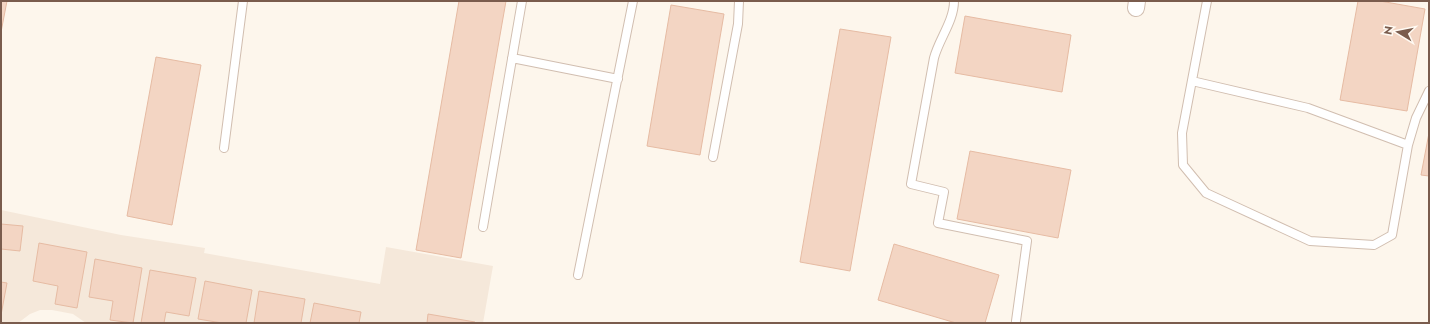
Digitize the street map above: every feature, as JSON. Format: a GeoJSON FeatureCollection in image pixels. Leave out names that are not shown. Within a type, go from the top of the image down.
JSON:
{"type":"FeatureCollection","features":[{"type":"Feature","properties":{"kind":"lane"},"geometry":{"type":"LineString","coordinates":[[224,148],[243,1]]}},
{"type":"Feature","properties":{"kind":"lane"},"geometry":{"type":"LineString","coordinates":[[483,227],[522,1]]}},
{"type":"Feature","properties":{"kind":"lane"},"geometry":{"type":"LineString","coordinates":[[578,275],[633,1]]}},
{"type":"Feature","properties":{"kind":"lane"},"geometry":{"type":"LineString","coordinates":[[713,157],[738,24],[738,1]]}},
{"type":"Feature","properties":{"kind":"lane"},"geometry":{"type":"LineString","coordinates":[[954,1],[948,28],[938,46],[934,58],[911,184],[944,192],[938,223],[1027,241],[1016,321]]}},
{"type":"Feature","properties":{"kind":"lane"},"geometry":{"type":"LineString","coordinates":[[1207,1],[1182,133],[1183,166],[1206,193],[1310,241],[1374,245],[1392,235],[1408,145],[1416,118],[1429,91]]}},
{"type":"Feature","properties":{"kind":"lane"},"geometry":{"type":"LineString","coordinates":[[512,58],[618,79]]}},
{"type":"Feature","properties":{"kind":"lane"},"geometry":{"type":"LineString","coordinates":[[1192,81],[1308,108],[1408,145]]}},
{"type":"Feature","properties":{"kind":"shaded area"},"geometry":{"type":"Polygon","coordinates":[[[1,210],[121,235],[205,248],[204,253],[380,284],[386,247],[493,266],[483,323],[86,323],[73,314],[52,310],[40,310],[30,314],[18,323],[1,323],[1,210]]]}},
{"type":"Feature","properties":{"kind":"building"},"geometry":{"type":"Polygon","coordinates":[[[1,1],[7,1],[1,32],[1,1]]]}},
{"type":"Feature","properties":{"kind":"building"},"geometry":{"type":"Polygon","coordinates":[[[459,1],[506,1],[461,258],[416,250],[459,1]]]}},
{"type":"Feature","properties":{"kind":"building"},"geometry":{"type":"Polygon","coordinates":[[[1358,1],[1380,1],[1425,9],[1407,111],[1340,100],[1358,1]]]}},
{"type":"Feature","properties":{"kind":"building"},"geometry":{"type":"Polygon","coordinates":[[[671,5],[724,14],[700,155],[647,146],[671,5]]]}},
{"type":"Feature","properties":{"kind":"building"},"geometry":{"type":"Polygon","coordinates":[[[965,16],[1071,35],[1062,92],[955,73],[965,16]]]}},
{"type":"Feature","properties":{"kind":"building"},"geometry":{"type":"Polygon","coordinates":[[[840,29],[891,37],[850,271],[800,262],[840,29]]]}},
{"type":"Feature","properties":{"kind":"building"},"geometry":{"type":"Polygon","coordinates":[[[156,57],[201,65],[172,225],[127,216],[156,57]]]}},
{"type":"Feature","properties":{"kind":"building"},"geometry":{"type":"Polygon","coordinates":[[[1429,133],[1429,176],[1421,175],[1429,133]]]}},
{"type":"Feature","properties":{"kind":"building"},"geometry":{"type":"Polygon","coordinates":[[[970,151],[1071,170],[1058,238],[957,219],[970,151]]]}},
{"type":"Feature","properties":{"kind":"building"},"geometry":{"type":"Polygon","coordinates":[[[1,224],[23,226],[20,251],[1,249],[1,224]]]}},
{"type":"Feature","properties":{"kind":"building"},"geometry":{"type":"Polygon","coordinates":[[[39,243],[87,252],[77,308],[55,304],[58,286],[33,281],[39,243]]]}},
{"type":"Feature","properties":{"kind":"building"},"geometry":{"type":"Polygon","coordinates":[[[894,244],[999,275],[985,323],[956,323],[878,300],[894,244]]]}},
{"type":"Feature","properties":{"kind":"building"},"geometry":{"type":"Polygon","coordinates":[[[95,259],[142,268],[133,323],[110,320],[113,301],[89,297],[95,259]]]}},
{"type":"Feature","properties":{"kind":"building"},"geometry":{"type":"Polygon","coordinates":[[[150,270],[196,278],[189,316],[166,312],[164,323],[141,323],[150,270]]]}},
{"type":"Feature","properties":{"kind":"building"},"geometry":{"type":"Polygon","coordinates":[[[205,281],[252,290],[246,323],[222,323],[198,319],[205,281]]]}},
{"type":"Feature","properties":{"kind":"building"},"geometry":{"type":"Polygon","coordinates":[[[1,282],[7,283],[1,315],[1,282]]]}},
{"type":"Feature","properties":{"kind":"building"},"geometry":{"type":"Polygon","coordinates":[[[259,291],[305,299],[301,323],[254,323],[259,291]]]}},
{"type":"Feature","properties":{"kind":"building"},"geometry":{"type":"Polygon","coordinates":[[[314,303],[361,312],[359,323],[310,323],[314,303]]]}},
{"type":"Feature","properties":{"kind":"building"},"geometry":{"type":"Polygon","coordinates":[[[428,314],[475,322],[475,323],[427,323],[428,314]]]}}]}
